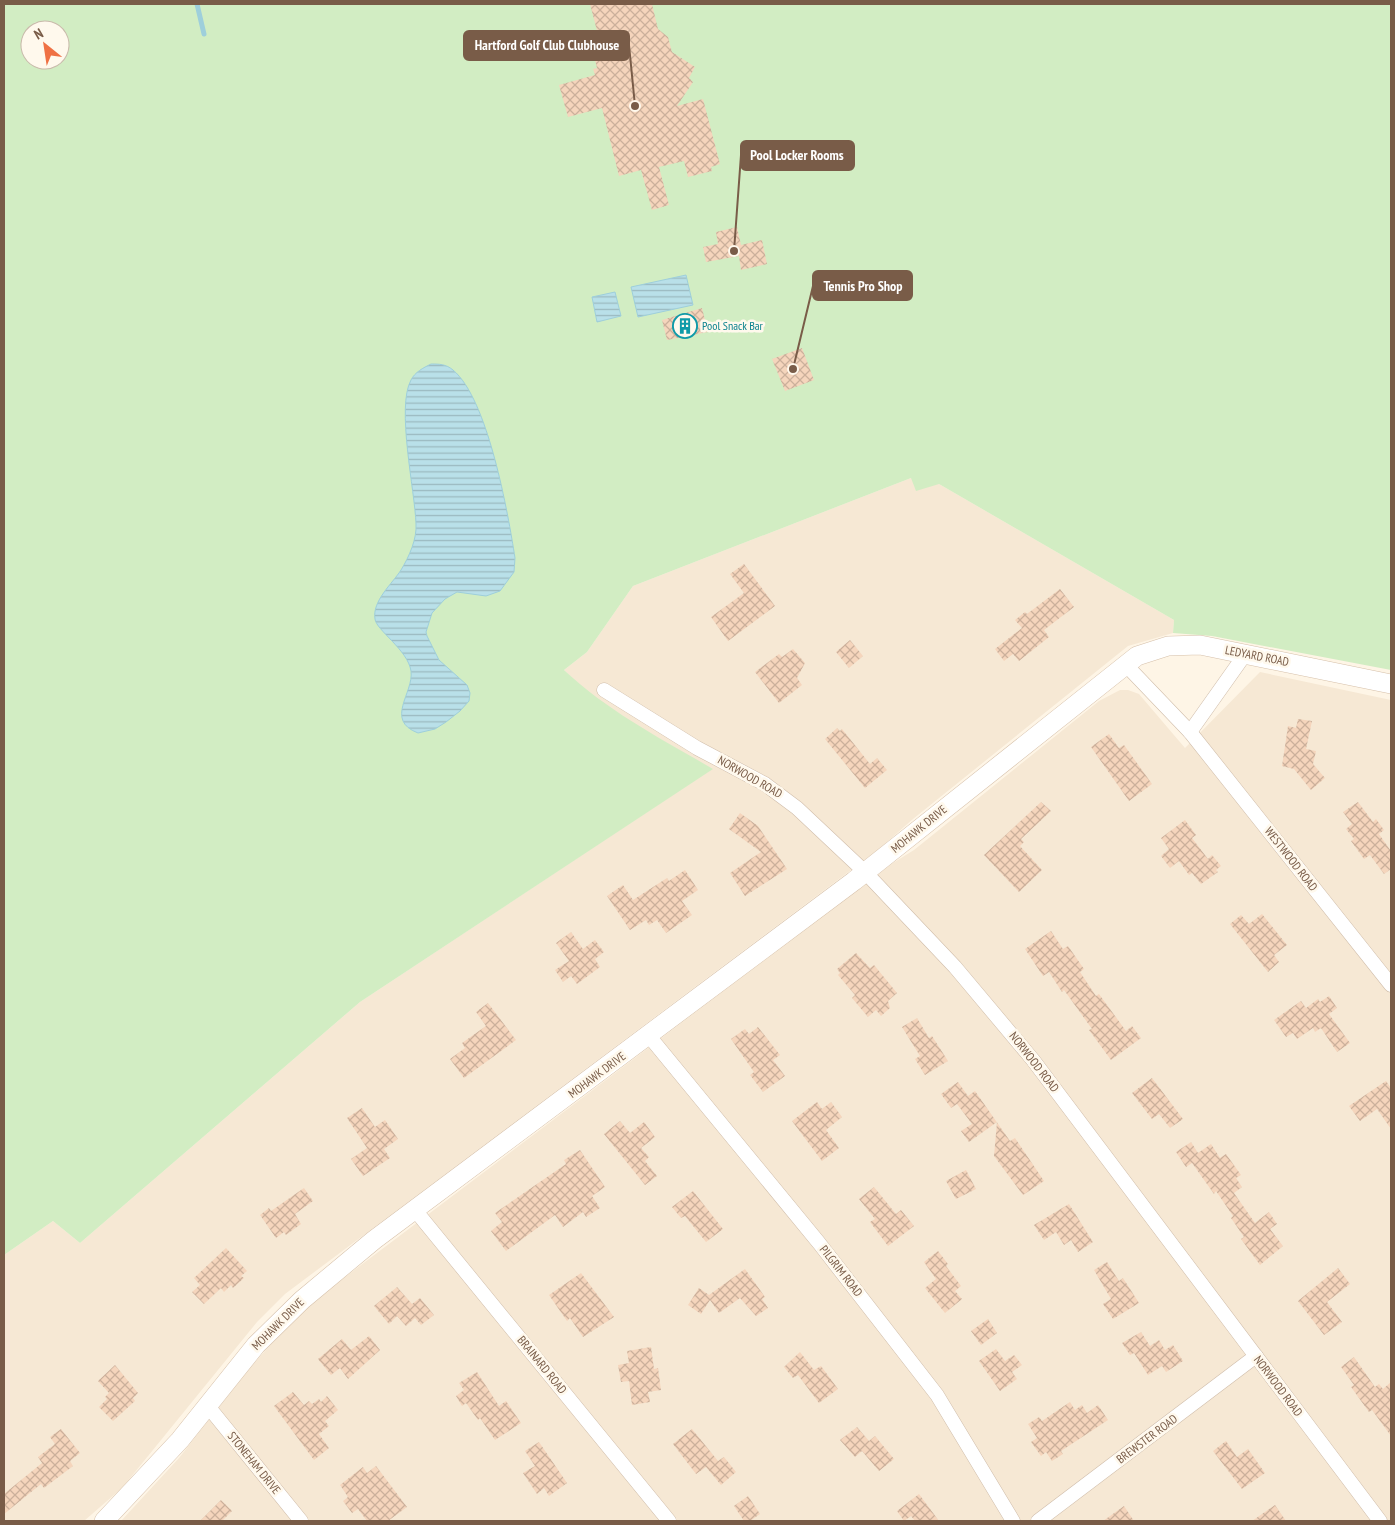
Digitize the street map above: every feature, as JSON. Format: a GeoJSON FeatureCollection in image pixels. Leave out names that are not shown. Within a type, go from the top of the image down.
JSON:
{"type":"FeatureCollection","features":[{"type":"Feature","properties":{"kind":"street","name":"LEDYARD ROAD"},"geometry":{"type":"LineString","coordinates":[[1125,664],[1158,648],[1182,644],[1246,653],[1391,684]]}},
{"type":"Feature","properties":{"kind":"street"},"geometry":{"type":"LineString","coordinates":[[1190,732],[1246,653]]}},
{"type":"Feature","properties":{"kind":"street","name":"WESTWOOD ROAD"},"geometry":{"type":"LineString","coordinates":[[1125,664],[1190,732],[1391,985]]}},
{"type":"Feature","properties":{"kind":"street","name":"MOHAWK DRIVE"},"geometry":{"type":"LineString","coordinates":[[104,1521],[180,1440],[256,1345],[302,1300],[374,1240],[649,1036],[865,872],[1125,664]]}},
{"type":"Feature","properties":{"kind":"street","name":"NORWOOD ROAD"},"geometry":{"type":"LineString","coordinates":[[604,690],[651,720],[746,773],[784,797],[818,826],[865,872],[955,966],[1034,1060],[1380,1521]]}},
{"type":"Feature","properties":{"kind":"street","name":"PILGRIM ROAD"},"geometry":{"type":"LineString","coordinates":[[649,1036],[820,1243],[937,1395],[1013,1521]]}},
{"type":"Feature","properties":{"kind":"street","name":"BRAINARD ROAD"},"geometry":{"type":"LineString","coordinates":[[414,1210],[669,1521]]}},
{"type":"Feature","properties":{"kind":"street","name":"BREWSTER ROAD"},"geometry":{"type":"LineString","coordinates":[[1038,1521],[1256,1356]]}},
{"type":"Feature","properties":{"kind":"street","name":"STONEHAM DRIVE"},"geometry":{"type":"LineString","coordinates":[[207,1405],[301,1521]]}},
{"type":"Feature","properties":{"kind":"shaded area"},"geometry":{"type":"Polygon","coordinates":[[[911,478],[939,484],[1174,620],[1173,633],[1128,646],[913,819],[879,849],[285,1294],[257,1322],[122,1488],[84,1521],[4,1521],[4,1255],[53,1221],[80,1243],[360,1002],[712,769],[627,720],[590,695],[564,670],[587,652],[633,586],[911,478]]]}},
{"type":"Feature","properties":{"kind":"shaded area"},"geometry":{"type":"Polygon","coordinates":[[[1260,672],[1391,700],[1391,1521],[121,1521],[179,1458],[248,1370],[281,1333],[320,1296],[893,863],[914,850],[1099,701],[1120,690],[1128,690],[1139,694],[1185,748],[1260,672]]]}},
{"type":"Feature","properties":{"kind":"green space"},"geometry":{"type":"Polygon","coordinates":[[[4,4],[1391,4],[1391,670],[1212,636],[1173,633],[1174,620],[939,484],[916,491],[911,478],[633,586],[587,652],[564,670],[617,712],[713,769],[360,1002],[80,1243],[53,1221],[4,1255],[4,4]]]}},
{"type":"Feature","properties":{"kind":"water"},"geometry":{"type":"Polygon","coordinates":[[[686,275],[693,305],[638,317],[631,287],[686,275]]]}},
{"type":"Feature","properties":{"kind":"water"},"geometry":{"type":"Polygon","coordinates":[[[615,292],[621,316],[597,322],[592,297],[615,292]]]}},
{"type":"Feature","properties":{"kind":"water"},"geometry":{"type":"Polygon","coordinates":[[[431,364],[445,365],[453,370],[465,385],[476,405],[486,430],[502,486],[515,558],[514,572],[500,591],[486,596],[457,592],[445,599],[432,613],[426,632],[427,636],[439,660],[467,685],[470,693],[469,701],[446,722],[435,729],[418,733],[408,728],[403,721],[403,705],[411,679],[409,663],[399,648],[377,624],[375,612],[380,599],[404,565],[415,536],[415,509],[405,409],[411,380],[417,372],[431,364]]]}},
{"type":"Feature","properties":{"kind":"building"},"geometry":{"type":"Polygon","coordinates":[[[590,4],[652,4],[658,29],[668,37],[672,52],[695,67],[689,78],[693,82],[677,106],[703,99],[720,164],[711,167],[712,171],[688,177],[684,161],[659,167],[669,205],[652,210],[641,170],[619,176],[602,108],[568,117],[559,85],[595,75],[593,69],[597,68],[593,52],[602,50],[590,4]]]}},
{"type":"Feature","properties":{"kind":"building"},"geometry":{"type":"Polygon","coordinates":[[[737,227],[741,245],[762,240],[767,264],[741,270],[739,256],[706,262],[703,247],[718,244],[716,232],[737,227]]]}},
{"type":"Feature","properties":{"kind":"building","name":"Pool Snack Bar"},"geometry":{"type":"Polygon","coordinates":[[[702,308],[708,332],[667,340],[662,320],[702,308]]]}},
{"type":"Feature","properties":{"kind":"building"},"geometry":{"type":"Polygon","coordinates":[[[802,348],[814,380],[785,391],[772,359],[802,348]]]}},
{"type":"Feature","properties":{"kind":"building"},"geometry":{"type":"Polygon","coordinates":[[[744,564],[775,606],[728,641],[711,617],[744,593],[730,574],[744,564]]]}},
{"type":"Feature","properties":{"kind":"building"},"geometry":{"type":"Polygon","coordinates":[[[1060,589],[1074,607],[1044,630],[1049,637],[1019,661],[1013,654],[1004,661],[995,649],[1022,628],[1015,620],[1025,612],[1027,614],[1060,589]]]}},
{"type":"Feature","properties":{"kind":"building"},"geometry":{"type":"Polygon","coordinates":[[[850,640],[863,656],[849,668],[836,652],[850,640]]]}},
{"type":"Feature","properties":{"kind":"building"},"geometry":{"type":"Polygon","coordinates":[[[793,649],[805,663],[797,678],[802,685],[779,703],[755,672],[779,654],[782,657],[793,649]]]}},
{"type":"Feature","properties":{"kind":"building"},"geometry":{"type":"Polygon","coordinates":[[[1298,719],[1312,721],[1306,749],[1316,751],[1313,764],[1325,778],[1311,790],[1294,769],[1282,766],[1288,726],[1296,728],[1298,719]]]}},
{"type":"Feature","properties":{"kind":"building"},"geometry":{"type":"Polygon","coordinates":[[[837,728],[840,731],[842,729],[870,764],[877,758],[887,770],[865,788],[825,739],[837,728]]]}},
{"type":"Feature","properties":{"kind":"building"},"geometry":{"type":"Polygon","coordinates":[[[1109,734],[1119,748],[1124,745],[1152,784],[1129,801],[1091,747],[1109,734]]]}},
{"type":"Feature","properties":{"kind":"building"},"geometry":{"type":"Polygon","coordinates":[[[1041,802],[1051,811],[1021,839],[1024,842],[1020,846],[1042,870],[1019,892],[984,855],[1041,802]]]}},
{"type":"Feature","properties":{"kind":"building"},"geometry":{"type":"Polygon","coordinates":[[[1358,802],[1373,822],[1376,819],[1384,830],[1379,834],[1391,851],[1391,869],[1384,874],[1370,855],[1364,859],[1351,841],[1354,839],[1346,829],[1352,824],[1343,812],[1358,802]]]}},
{"type":"Feature","properties":{"kind":"building"},"geometry":{"type":"Polygon","coordinates":[[[740,813],[758,826],[787,869],[745,896],[730,873],[761,852],[729,829],[740,813]]]}},
{"type":"Feature","properties":{"kind":"building"},"geometry":{"type":"Polygon","coordinates":[[[1185,820],[1196,835],[1192,838],[1208,859],[1212,855],[1221,866],[1216,870],[1218,872],[1201,884],[1192,873],[1189,875],[1179,861],[1170,868],[1161,856],[1169,849],[1161,838],[1185,820]]]}},
{"type":"Feature","properties":{"kind":"building"},"geometry":{"type":"Polygon","coordinates":[[[685,870],[698,890],[682,901],[692,915],[666,933],[657,920],[649,925],[646,920],[630,930],[607,896],[623,885],[633,900],[667,878],[669,881],[685,870]]]}},
{"type":"Feature","properties":{"kind":"building"},"geometry":{"type":"Polygon","coordinates":[[[1262,914],[1287,945],[1274,955],[1279,962],[1268,972],[1230,924],[1241,915],[1249,924],[1262,914]]]}},
{"type":"Feature","properties":{"kind":"building"},"geometry":{"type":"Polygon","coordinates":[[[1051,931],[1063,949],[1068,946],[1084,969],[1080,972],[1096,996],[1099,994],[1126,1031],[1132,1026],[1141,1038],[1111,1060],[1089,1030],[1092,1029],[1064,990],[1062,992],[1049,972],[1043,976],[1025,949],[1051,931]]]}},
{"type":"Feature","properties":{"kind":"building"},"geometry":{"type":"Polygon","coordinates":[[[571,932],[583,949],[595,940],[604,952],[595,959],[600,967],[577,984],[571,976],[563,982],[555,970],[569,961],[556,943],[571,932]]]}},
{"type":"Feature","properties":{"kind":"building"},"geometry":{"type":"Polygon","coordinates":[[[856,953],[870,968],[874,965],[897,993],[888,1001],[890,1008],[881,1016],[876,1010],[868,1017],[852,998],[855,995],[838,975],[840,973],[837,969],[856,953]]]}},
{"type":"Feature","properties":{"kind":"building"},"geometry":{"type":"Polygon","coordinates":[[[1329,996],[1337,1008],[1329,1014],[1350,1043],[1337,1052],[1321,1028],[1315,1032],[1313,1028],[1297,1039],[1293,1033],[1286,1037],[1274,1020],[1301,1001],[1306,1008],[1318,999],[1320,1002],[1329,996]]]}},
{"type":"Feature","properties":{"kind":"building"},"geometry":{"type":"Polygon","coordinates":[[[488,1003],[516,1040],[464,1078],[450,1059],[465,1048],[462,1043],[486,1026],[476,1012],[488,1003]]]}},
{"type":"Feature","properties":{"kind":"building"},"geometry":{"type":"Polygon","coordinates":[[[917,1018],[929,1038],[932,1036],[948,1061],[925,1075],[915,1059],[920,1056],[902,1027],[917,1018]]]}},
{"type":"Feature","properties":{"kind":"building"},"geometry":{"type":"Polygon","coordinates":[[[758,1027],[780,1055],[773,1060],[785,1076],[763,1092],[750,1075],[754,1072],[731,1039],[745,1029],[749,1034],[758,1027]]]}},
{"type":"Feature","properties":{"kind":"building"},"geometry":{"type":"Polygon","coordinates":[[[1152,1078],[1183,1119],[1170,1128],[1159,1114],[1152,1119],[1132,1093],[1152,1078]]]}},
{"type":"Feature","properties":{"kind":"building"},"geometry":{"type":"Polygon","coordinates":[[[1386,1081],[1391,1088],[1391,1129],[1377,1109],[1360,1121],[1349,1106],[1386,1081]]]}},
{"type":"Feature","properties":{"kind":"building"},"geometry":{"type":"Polygon","coordinates":[[[958,1082],[968,1096],[975,1091],[997,1122],[969,1142],[961,1131],[972,1124],[957,1104],[951,1108],[941,1094],[958,1082]]]}},
{"type":"Feature","properties":{"kind":"building"},"geometry":{"type":"Polygon","coordinates":[[[817,1102],[822,1109],[831,1102],[842,1117],[826,1130],[839,1148],[822,1161],[792,1121],[817,1102]]]}},
{"type":"Feature","properties":{"kind":"building"},"geometry":{"type":"Polygon","coordinates":[[[362,1108],[375,1127],[385,1120],[398,1139],[384,1149],[390,1158],[363,1176],[351,1159],[367,1148],[347,1118],[362,1108]]]}},
{"type":"Feature","properties":{"kind":"building"},"geometry":{"type":"Polygon","coordinates":[[[620,1121],[630,1133],[644,1122],[655,1137],[641,1148],[649,1157],[645,1161],[657,1176],[645,1185],[604,1134],[620,1121]]]}},
{"type":"Feature","properties":{"kind":"building"},"geometry":{"type":"Polygon","coordinates":[[[997,1122],[1010,1141],[1015,1138],[1044,1181],[1023,1195],[994,1156],[997,1122]]]}},
{"type":"Feature","properties":{"kind":"building"},"geometry":{"type":"Polygon","coordinates":[[[1191,1142],[1198,1153],[1211,1144],[1220,1158],[1226,1154],[1241,1175],[1236,1178],[1242,1187],[1234,1193],[1255,1223],[1269,1212],[1277,1224],[1270,1229],[1283,1246],[1260,1265],[1241,1239],[1244,1237],[1231,1218],[1233,1216],[1216,1191],[1214,1194],[1192,1163],[1186,1167],[1176,1152],[1191,1142]]]}},
{"type":"Feature","properties":{"kind":"building"},"geometry":{"type":"Polygon","coordinates":[[[580,1150],[605,1187],[592,1196],[600,1208],[586,1217],[583,1212],[563,1227],[555,1215],[506,1251],[491,1231],[502,1222],[495,1213],[566,1164],[564,1160],[580,1150]]]}},
{"type":"Feature","properties":{"kind":"building"},"geometry":{"type":"Polygon","coordinates":[[[966,1170],[976,1189],[956,1199],[946,1181],[966,1170]]]}},
{"type":"Feature","properties":{"kind":"building"},"geometry":{"type":"Polygon","coordinates":[[[874,1187],[896,1214],[901,1210],[914,1226],[888,1246],[870,1222],[875,1219],[859,1199],[874,1187]]]}},
{"type":"Feature","properties":{"kind":"building"},"geometry":{"type":"Polygon","coordinates":[[[304,1188],[313,1201],[295,1214],[301,1224],[286,1235],[284,1232],[276,1238],[260,1215],[269,1208],[271,1211],[304,1188]]]}},
{"type":"Feature","properties":{"kind":"building"},"geometry":{"type":"Polygon","coordinates":[[[693,1191],[723,1229],[706,1242],[685,1216],[681,1218],[672,1207],[693,1191]]]}},
{"type":"Feature","properties":{"kind":"building"},"geometry":{"type":"Polygon","coordinates":[[[1069,1204],[1093,1242],[1078,1252],[1071,1240],[1064,1245],[1056,1232],[1044,1240],[1034,1225],[1069,1204]]]}},
{"type":"Feature","properties":{"kind":"building"},"geometry":{"type":"Polygon","coordinates":[[[226,1248],[247,1271],[241,1276],[244,1278],[233,1288],[231,1285],[224,1292],[221,1288],[204,1304],[192,1292],[200,1285],[194,1278],[226,1248]]]}},
{"type":"Feature","properties":{"kind":"building"},"geometry":{"type":"Polygon","coordinates":[[[938,1251],[948,1264],[946,1266],[961,1286],[955,1291],[962,1299],[945,1313],[925,1288],[936,1279],[924,1262],[938,1251]]]}},
{"type":"Feature","properties":{"kind":"building"},"geometry":{"type":"Polygon","coordinates":[[[1107,1262],[1119,1281],[1123,1278],[1139,1303],[1113,1319],[1103,1304],[1111,1299],[1094,1270],[1107,1262]]]}},
{"type":"Feature","properties":{"kind":"building"},"geometry":{"type":"Polygon","coordinates":[[[1338,1268],[1350,1284],[1327,1302],[1342,1322],[1324,1335],[1298,1301],[1338,1268]]]}},
{"type":"Feature","properties":{"kind":"building"},"geometry":{"type":"Polygon","coordinates":[[[745,1269],[765,1297],[762,1299],[768,1308],[756,1316],[740,1298],[719,1313],[710,1300],[701,1314],[688,1305],[699,1288],[709,1295],[745,1269]]]}},
{"type":"Feature","properties":{"kind":"building"},"geometry":{"type":"Polygon","coordinates":[[[581,1273],[614,1317],[583,1337],[570,1318],[567,1321],[549,1295],[581,1273]]]}},
{"type":"Feature","properties":{"kind":"building"},"geometry":{"type":"Polygon","coordinates":[[[397,1287],[412,1304],[420,1298],[434,1315],[421,1325],[415,1318],[406,1326],[397,1316],[389,1324],[374,1306],[397,1287]]]}},
{"type":"Feature","properties":{"kind":"building"},"geometry":{"type":"Polygon","coordinates":[[[988,1319],[997,1333],[981,1345],[971,1331],[988,1319]]]}},
{"type":"Feature","properties":{"kind":"building"},"geometry":{"type":"Polygon","coordinates":[[[1141,1332],[1150,1346],[1159,1340],[1165,1350],[1173,1345],[1183,1361],[1166,1372],[1162,1366],[1148,1375],[1134,1353],[1130,1355],[1122,1343],[1141,1332]]]}},
{"type":"Feature","properties":{"kind":"building"},"geometry":{"type":"Polygon","coordinates":[[[369,1336],[380,1350],[348,1379],[340,1368],[331,1375],[318,1359],[342,1339],[351,1350],[369,1336]]]}},
{"type":"Feature","properties":{"kind":"building"},"geometry":{"type":"Polygon","coordinates":[[[651,1347],[654,1369],[658,1368],[661,1390],[648,1392],[650,1402],[632,1405],[629,1381],[621,1382],[618,1365],[629,1363],[627,1351],[651,1347]]]}},
{"type":"Feature","properties":{"kind":"building"},"geometry":{"type":"Polygon","coordinates":[[[996,1349],[1005,1361],[1014,1355],[1022,1365],[1012,1372],[1017,1379],[1000,1391],[979,1361],[996,1349]]]}},
{"type":"Feature","properties":{"kind":"building"},"geometry":{"type":"Polygon","coordinates":[[[800,1352],[814,1370],[821,1366],[838,1389],[819,1403],[798,1375],[793,1378],[784,1367],[800,1352]]]}},
{"type":"Feature","properties":{"kind":"building"},"geometry":{"type":"Polygon","coordinates":[[[1354,1357],[1375,1387],[1379,1384],[1383,1389],[1391,1382],[1391,1436],[1372,1410],[1369,1412],[1351,1387],[1354,1385],[1341,1367],[1354,1357]]]}},
{"type":"Feature","properties":{"kind":"building"},"geometry":{"type":"Polygon","coordinates":[[[115,1365],[138,1393],[133,1398],[135,1401],[113,1421],[99,1407],[107,1399],[105,1397],[109,1393],[98,1381],[115,1365]]]}},
{"type":"Feature","properties":{"kind":"building"},"geometry":{"type":"Polygon","coordinates":[[[477,1372],[499,1406],[506,1401],[521,1423],[495,1440],[480,1418],[478,1420],[466,1403],[462,1406],[456,1396],[464,1390],[459,1383],[477,1372]]]}},
{"type":"Feature","properties":{"kind":"building"},"geometry":{"type":"Polygon","coordinates":[[[293,1392],[304,1405],[309,1401],[312,1404],[319,1399],[321,1402],[327,1396],[338,1410],[325,1421],[329,1426],[319,1434],[329,1448],[314,1460],[274,1406],[293,1392]]]}},
{"type":"Feature","properties":{"kind":"building"},"geometry":{"type":"Polygon","coordinates":[[[1070,1402],[1075,1410],[1082,1405],[1087,1413],[1098,1405],[1108,1420],[1061,1451],[1063,1454],[1052,1461],[1046,1452],[1041,1456],[1031,1442],[1037,1438],[1028,1424],[1039,1417],[1042,1421],[1070,1402]]]}},
{"type":"Feature","properties":{"kind":"building"},"geometry":{"type":"Polygon","coordinates":[[[857,1427],[869,1441],[875,1436],[894,1459],[879,1471],[862,1451],[855,1457],[840,1440],[857,1427]]]}},
{"type":"Feature","properties":{"kind":"building"},"geometry":{"type":"Polygon","coordinates":[[[61,1429],[80,1453],[70,1461],[73,1466],[44,1488],[41,1484],[4,1514],[4,1494],[42,1463],[38,1457],[55,1444],[50,1437],[61,1429]]]}},
{"type":"Feature","properties":{"kind":"building"},"geometry":{"type":"Polygon","coordinates":[[[692,1429],[718,1461],[724,1457],[736,1472],[721,1485],[706,1467],[696,1474],[673,1444],[692,1429]]]}},
{"type":"Feature","properties":{"kind":"building"},"geometry":{"type":"Polygon","coordinates":[[[1226,1441],[1237,1457],[1248,1449],[1265,1473],[1242,1489],[1213,1451],[1226,1441]]]}},
{"type":"Feature","properties":{"kind":"building"},"geometry":{"type":"Polygon","coordinates":[[[539,1442],[567,1483],[549,1496],[544,1488],[537,1494],[523,1473],[535,1466],[525,1451],[539,1442]]]}},
{"type":"Feature","properties":{"kind":"building"},"geometry":{"type":"Polygon","coordinates":[[[376,1466],[407,1507],[388,1521],[367,1521],[358,1509],[352,1513],[343,1501],[348,1497],[340,1485],[363,1467],[367,1473],[376,1466]]]}},
{"type":"Feature","properties":{"kind":"building"},"geometry":{"type":"Polygon","coordinates":[[[919,1494],[939,1521],[915,1521],[911,1516],[904,1521],[897,1511],[919,1494]]]}},
{"type":"Feature","properties":{"kind":"building"},"geometry":{"type":"Polygon","coordinates":[[[748,1496],[760,1514],[750,1521],[744,1521],[734,1506],[748,1496]]]}},
{"type":"Feature","properties":{"kind":"building"},"geometry":{"type":"Polygon","coordinates":[[[221,1500],[232,1511],[222,1521],[200,1521],[221,1500]]]}},
{"type":"Feature","properties":{"kind":"building"},"geometry":{"type":"Polygon","coordinates":[[[1275,1505],[1286,1521],[1252,1521],[1275,1505]]]}},
{"type":"Feature","properties":{"kind":"building"},"geometry":{"type":"Polygon","coordinates":[[[1124,1506],[1134,1521],[1103,1521],[1124,1506]]]}},
{"type":"Feature","properties":{"kind":"waterway"},"geometry":{"type":"LineString","coordinates":[[197,4],[204,34]]}},
{"type":"Feature","properties":{"kind":"place","name":"Hartford Golf Club Clubhouse"},"geometry":{"type":"Point","coordinates":[635,106]}},
{"type":"Feature","properties":{"kind":"place","name":"Pool Locker Rooms"},"geometry":{"type":"Point","coordinates":[734,251]}},
{"type":"Feature","properties":{"kind":"place","name":"Pool Snack Bar"},"geometry":{"type":"Point","coordinates":[685,326]}},
{"type":"Feature","properties":{"kind":"place","name":"Tennis Pro Shop"},"geometry":{"type":"Point","coordinates":[793,369]}}]}
